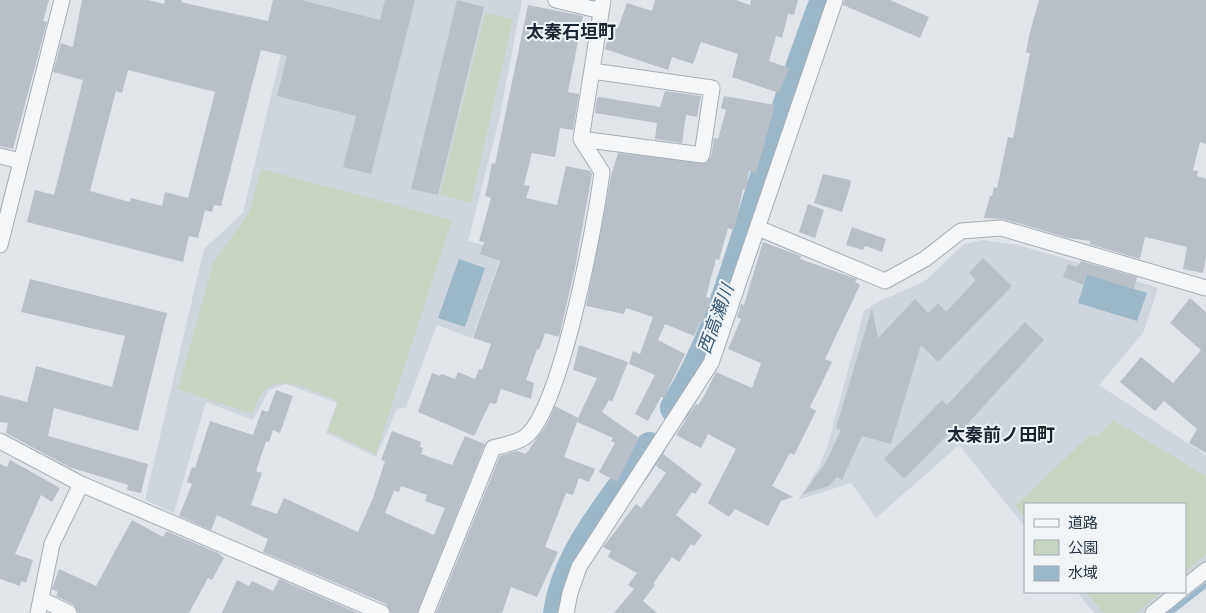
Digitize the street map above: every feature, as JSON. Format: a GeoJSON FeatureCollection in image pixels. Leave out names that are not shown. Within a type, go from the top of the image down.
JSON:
{"type":"FeatureCollection","features":[{"type":"Feature","properties":{"kind":"street"},"geometry":{"type":"LineString","coordinates":[[0,245],[62,0]]}},
{"type":"Feature","properties":{"kind":"street"},"geometry":{"type":"LineString","coordinates":[[426,613],[493,448],[525,437],[535,426],[558,374],[588,256],[602,172],[581,139],[602,5],[556,0]]}},
{"type":"Feature","properties":{"kind":"street"},"geometry":{"type":"LineString","coordinates":[[566,613],[570,593],[580,568],[711,363],[835,0]]}},
{"type":"Feature","properties":{"kind":"street"},"geometry":{"type":"LineString","coordinates":[[581,139],[702,155],[712,88],[592,71]]}},
{"type":"Feature","properties":{"kind":"street"},"geometry":{"type":"LineString","coordinates":[[0,156],[20,161]]}},
{"type":"Feature","properties":{"kind":"street"},"geometry":{"type":"LineString","coordinates":[[758,228],[884,281],[925,259],[962,231],[1001,228],[1205,285]]}},
{"type":"Feature","properties":{"kind":"street"},"geometry":{"type":"LineString","coordinates":[[0,441],[81,484],[382,613]]}},
{"type":"Feature","properties":{"kind":"street"},"geometry":{"type":"LineString","coordinates":[[69,613],[40,606],[52,544],[81,484]]}},
{"type":"Feature","properties":{"kind":"street"},"geometry":{"type":"LineString","coordinates":[[1186,586],[1206,570]]}},
{"type":"Feature","properties":{"kind":"street"},"geometry":{"type":"LineString","coordinates":[[1153,613],[1178,593]]}},
{"type":"Feature","properties":{"kind":"shaded area"},"geometry":{"type":"Polygon","coordinates":[[[294,0],[522,0],[499,120],[468,241],[503,250],[472,338],[437,325],[406,407],[397,409],[376,457],[326,433],[337,403],[286,384],[269,390],[253,420],[206,402],[174,513],[145,500],[204,249],[243,213],[294,0]]]}},
{"type":"Feature","properties":{"kind":"shaded area"},"geometry":{"type":"Polygon","coordinates":[[[983,240],[1017,245],[1158,288],[1143,333],[1099,385],[1206,455],[1206,563],[1186,579],[1186,503],[1024,503],[1024,526],[959,445],[876,518],[851,483],[798,500],[818,469],[828,444],[864,311],[880,301],[925,281],[964,244],[983,240]]]}},
{"type":"Feature","properties":{"kind":"shaded area"},"geometry":{"type":"Polygon","coordinates":[[[1078,593],[1169,593],[1143,613],[1094,613],[1078,593]]]}},
{"type":"Feature","properties":{"kind":"green space"},"geometry":{"type":"Polygon","coordinates":[[[485,13],[513,19],[471,203],[440,194],[485,13]]]}},
{"type":"Feature","properties":{"kind":"green space"},"geometry":{"type":"Polygon","coordinates":[[[261,169],[452,220],[376,454],[328,431],[338,401],[310,389],[288,384],[269,386],[262,393],[252,414],[178,389],[213,263],[249,213],[261,169]]]}},
{"type":"Feature","properties":{"kind":"green space"},"geometry":{"type":"Polygon","coordinates":[[[1113,420],[1206,476],[1206,554],[1186,571],[1186,503],[1024,503],[1024,517],[1015,506],[1091,434],[1096,438],[1113,420]]]}},
{"type":"Feature","properties":{"kind":"green space"},"geometry":{"type":"Polygon","coordinates":[[[1087,593],[1160,593],[1136,613],[1104,613],[1087,593]]]}},
{"type":"Feature","properties":{"kind":"water"},"geometry":{"type":"Polygon","coordinates":[[[459,259],[485,268],[465,327],[438,318],[459,259]]]}},
{"type":"Feature","properties":{"kind":"water"},"geometry":{"type":"Polygon","coordinates":[[[1087,274],[1147,293],[1137,321],[1078,303],[1087,274]]]}},
{"type":"Feature","properties":{"kind":"building"},"geometry":{"type":"Polygon","coordinates":[[[0,0],[49,0],[43,21],[47,22],[13,149],[0,146],[0,0]]]}},
{"type":"Feature","properties":{"kind":"building"},"geometry":{"type":"Polygon","coordinates":[[[82,0],[148,0],[164,4],[165,0],[182,0],[181,2],[268,21],[273,0],[301,0],[380,20],[385,0],[415,0],[371,174],[343,167],[356,116],[277,96],[287,56],[261,50],[221,206],[214,205],[212,212],[205,210],[198,238],[189,236],[183,262],[27,222],[35,190],[54,195],[83,80],[53,72],[61,43],[73,47],[82,0]],[[128,70],[122,93],[116,91],[90,191],[130,202],[131,198],[162,206],[165,192],[188,198],[215,92],[128,70]]]}},
{"type":"Feature","properties":{"kind":"building"},"geometry":{"type":"Polygon","coordinates":[[[457,0],[484,7],[438,195],[411,189],[457,0]]]}},
{"type":"Feature","properties":{"kind":"building"},"geometry":{"type":"Polygon","coordinates":[[[655,0],[736,0],[750,5],[751,0],[798,0],[794,15],[788,14],[782,38],[776,36],[769,61],[789,68],[779,93],[732,77],[738,54],[701,42],[693,64],[672,57],[668,70],[605,49],[612,26],[618,28],[627,3],[652,11],[655,0]]]}},
{"type":"Feature","properties":{"kind":"building"},"geometry":{"type":"Polygon","coordinates":[[[844,0],[890,0],[929,17],[920,38],[843,5],[844,0]]]}},
{"type":"Feature","properties":{"kind":"building"},"geometry":{"type":"Polygon","coordinates":[[[1039,0],[1206,0],[1206,144],[1200,142],[1193,170],[1198,171],[1197,176],[1206,179],[1206,257],[1203,273],[1183,269],[1187,247],[1145,237],[1140,259],[1089,244],[1091,241],[1068,238],[1004,219],[984,218],[990,196],[992,196],[994,187],[997,188],[1008,137],[1013,138],[1030,53],[1026,53],[1029,36],[1039,0]]]}},
{"type":"Feature","properties":{"kind":"building"},"geometry":{"type":"Polygon","coordinates":[[[528,5],[583,16],[568,92],[579,94],[573,130],[560,128],[555,157],[532,153],[524,185],[530,186],[526,198],[557,205],[566,166],[590,171],[592,174],[575,268],[559,337],[545,333],[539,350],[537,349],[526,380],[534,383],[531,399],[501,389],[496,404],[490,403],[474,436],[418,412],[432,373],[455,379],[458,372],[475,379],[479,369],[482,370],[491,344],[473,338],[500,261],[480,254],[484,242],[479,241],[491,198],[485,196],[492,163],[495,164],[528,5]]]}},
{"type":"Feature","properties":{"kind":"building"},"geometry":{"type":"Polygon","coordinates":[[[665,91],[701,96],[697,117],[686,115],[682,143],[655,139],[657,123],[595,113],[597,98],[599,97],[660,107],[665,91]]]}},
{"type":"Feature","properties":{"kind":"building"},"geometry":{"type":"Polygon","coordinates":[[[724,96],[775,105],[756,173],[749,171],[746,190],[743,189],[734,230],[728,228],[719,260],[716,259],[706,297],[711,299],[702,323],[700,322],[694,336],[665,324],[658,340],[685,354],[664,398],[661,397],[648,421],[635,414],[655,375],[629,364],[633,351],[640,354],[653,317],[626,308],[624,314],[586,306],[611,176],[618,153],[706,163],[711,157],[714,138],[718,139],[726,110],[721,108],[724,96]]]}},
{"type":"Feature","properties":{"kind":"building"},"geometry":{"type":"Polygon","coordinates":[[[823,174],[850,180],[851,183],[842,212],[814,203],[823,174]]]}},
{"type":"Feature","properties":{"kind":"building"},"geometry":{"type":"Polygon","coordinates":[[[808,204],[824,210],[815,238],[799,232],[808,204]]]}},
{"type":"Feature","properties":{"kind":"building"},"geometry":{"type":"Polygon","coordinates":[[[852,227],[886,239],[882,252],[865,246],[863,250],[846,245],[852,227]]]}},
{"type":"Feature","properties":{"kind":"building"},"geometry":{"type":"Polygon","coordinates":[[[763,242],[801,256],[800,259],[857,279],[855,282],[860,285],[825,359],[832,362],[810,407],[816,411],[794,455],[790,453],[772,486],[793,497],[781,501],[768,526],[735,509],[729,517],[708,503],[736,449],[708,434],[701,448],[676,435],[696,404],[698,405],[705,394],[716,372],[752,388],[761,363],[728,349],[741,319],[737,317],[741,304],[744,305],[763,242]]]}},
{"type":"Feature","properties":{"kind":"building"},"geometry":{"type":"Polygon","coordinates":[[[983,258],[1012,286],[938,362],[921,345],[891,444],[862,436],[842,480],[837,477],[829,486],[803,494],[826,462],[841,430],[836,428],[872,308],[878,338],[915,299],[928,313],[938,303],[946,312],[976,280],[969,273],[983,258]]]}},
{"type":"Feature","properties":{"kind":"building"},"geometry":{"type":"Polygon","coordinates":[[[1081,261],[1137,277],[1134,289],[1087,274],[1084,285],[1063,277],[1068,264],[1077,267],[1081,261]]]}},
{"type":"Feature","properties":{"kind":"building"},"geometry":{"type":"Polygon","coordinates":[[[30,279],[167,313],[138,431],[54,408],[48,436],[148,464],[141,493],[127,490],[128,485],[69,467],[6,433],[8,423],[0,422],[0,395],[27,402],[36,366],[112,387],[125,336],[21,312],[30,279]]]}},
{"type":"Feature","properties":{"kind":"building"},"geometry":{"type":"Polygon","coordinates":[[[1190,298],[1206,312],[1206,453],[1189,443],[1197,429],[1164,401],[1155,411],[1120,382],[1141,357],[1173,383],[1201,350],[1170,323],[1190,298]]]}},
{"type":"Feature","properties":{"kind":"building"},"geometry":{"type":"Polygon","coordinates":[[[1025,322],[1044,340],[960,432],[955,427],[904,479],[884,459],[942,400],[947,405],[1025,322]]]}},
{"type":"Feature","properties":{"kind":"building"},"geometry":{"type":"Polygon","coordinates":[[[579,345],[628,362],[612,402],[609,400],[602,412],[639,438],[617,482],[599,472],[615,443],[611,441],[613,438],[577,422],[564,457],[595,469],[589,482],[579,478],[573,495],[566,493],[545,547],[558,552],[537,597],[511,587],[502,613],[436,613],[500,456],[517,451],[526,454],[547,424],[555,406],[578,418],[597,378],[573,370],[579,345]]]}},
{"type":"Feature","properties":{"kind":"building"},"geometry":{"type":"Polygon","coordinates":[[[276,390],[293,396],[280,433],[273,430],[269,442],[266,441],[256,471],[262,473],[251,505],[277,514],[284,498],[358,532],[373,498],[385,461],[381,460],[392,431],[421,442],[420,447],[423,448],[421,454],[452,465],[465,436],[485,444],[417,613],[391,613],[386,604],[263,552],[268,539],[217,515],[211,530],[179,516],[192,484],[187,482],[192,467],[195,468],[210,421],[253,435],[262,410],[268,412],[276,390]],[[401,486],[399,492],[394,491],[385,513],[434,535],[445,508],[425,501],[427,495],[401,486]]]}},
{"type":"Feature","properties":{"kind":"building"},"geometry":{"type":"Polygon","coordinates":[[[663,454],[702,484],[695,494],[692,492],[676,515],[702,535],[694,546],[691,544],[679,562],[672,557],[643,601],[657,613],[614,613],[634,589],[628,585],[637,573],[608,557],[611,551],[603,547],[636,504],[641,508],[666,473],[656,466],[663,454]]]}},
{"type":"Feature","properties":{"kind":"building"},"geometry":{"type":"Polygon","coordinates":[[[10,460],[60,488],[52,502],[41,495],[15,554],[33,560],[26,583],[21,581],[20,586],[0,579],[0,464],[7,467],[10,460]]]}},
{"type":"Feature","properties":{"kind":"building"},"geometry":{"type":"Polygon","coordinates":[[[132,520],[163,537],[166,531],[218,553],[224,558],[212,580],[208,578],[189,613],[78,613],[74,605],[56,596],[58,592],[52,589],[59,569],[96,586],[132,520]]]}},
{"type":"Feature","properties":{"kind":"building"},"geometry":{"type":"Polygon","coordinates":[[[279,579],[358,613],[222,613],[237,580],[249,586],[252,581],[273,591],[279,579]]]}},
{"type":"Feature","properties":{"kind":"waterway","name":"西高瀬川"},"geometry":{"type":"LineString","coordinates":[[675,408],[701,360],[722,309],[789,102],[825,0]]}},
{"type":"Feature","properties":{"kind":"waterway","name":"西高瀬川"},"geometry":{"type":"LineString","coordinates":[[558,613],[563,589],[583,546],[650,447]]}},
{"type":"Feature","properties":{"kind":"waterway"},"geometry":{"type":"LineString","coordinates":[[1170,613],[1206,585]]}},
{"type":"Feature","properties":{"kind":"district","name":"太秦石垣町"},"geometry":{"type":"Point","coordinates":[571,32]}},
{"type":"Feature","properties":{"kind":"district","name":"太秦前ノ田町"},"geometry":{"type":"Point","coordinates":[1001,435]}}]}
